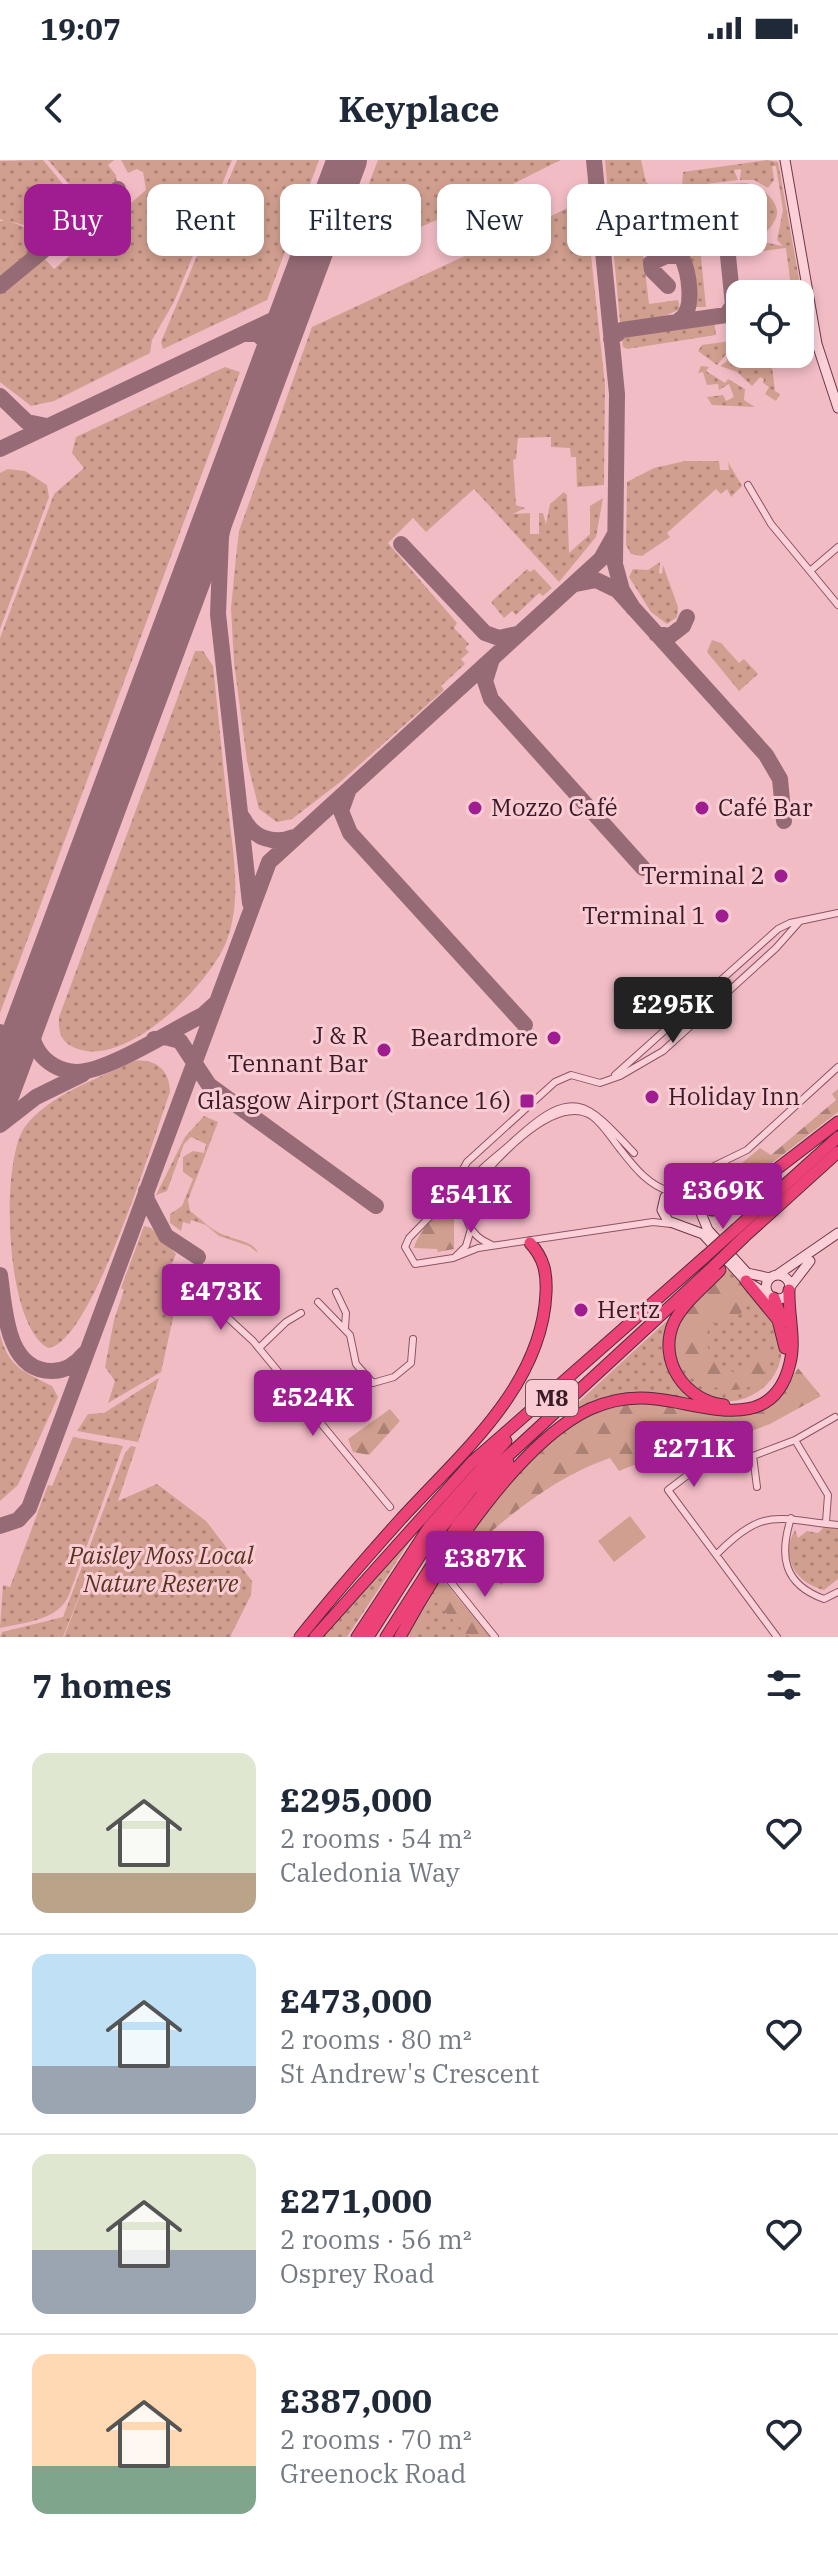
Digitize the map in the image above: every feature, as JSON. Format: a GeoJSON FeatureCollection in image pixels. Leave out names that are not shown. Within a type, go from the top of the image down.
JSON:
{"type":"FeatureCollection","features":[{"type":"Feature","properties":{"kind":"highway"},"geometry":{"type":"LineString","coordinates":[[697,1199],[712,1210],[726,1208],[838,1122]]}},
{"type":"Feature","properties":{"kind":"highway","name":"M8"},"geometry":{"type":"LineString","coordinates":[[368,1637],[421,1554],[471,1490],[714,1264],[838,1137]]}},
{"type":"Feature","properties":{"kind":"highway"},"geometry":{"type":"LineString","coordinates":[[772,1297],[785,1339],[778,1376],[756,1397],[739,1404],[721,1405],[707,1401],[686,1388],[673,1366],[671,1333],[680,1312],[714,1264],[838,1152]]}},
{"type":"Feature","properties":{"kind":"highway"},"geometry":{"type":"LineString","coordinates":[[300,1637],[482,1430],[526,1369],[542,1325],[546,1287],[542,1258],[530,1243]]}},
{"type":"Feature","properties":{"kind":"highway","name":"M8"},"geometry":{"type":"LineString","coordinates":[[315,1637],[472,1462],[627,1327],[714,1264]]}},
{"type":"Feature","properties":{"kind":"highway"},"geometry":{"type":"LineString","coordinates":[[746,1281],[774,1315],[785,1339]]}},
{"type":"Feature","properties":{"kind":"highway"},"geometry":{"type":"LineString","coordinates":[[400,1637],[422,1598],[474,1523],[528,1458],[570,1421],[598,1406],[619,1400],[654,1399],[729,1412],[751,1408],[768,1398],[783,1381],[790,1364],[789,1288]]}},
{"type":"Feature","properties":{"kind":"highway","name":"M8"},"geometry":{"type":"LineString","coordinates":[[356,1637],[413,1548],[451,1498],[627,1327]]}},
{"type":"Feature","properties":{"kind":"highway","name":"M8"},"geometry":{"type":"LineString","coordinates":[[386,1637],[472,1505],[578,1389]]}},
{"type":"Feature","properties":{"kind":"street"},"geometry":{"type":"LineString","coordinates":[[785,160],[817,344],[838,408]]}},
{"type":"Feature","properties":{"kind":"street"},"geometry":{"type":"LineString","coordinates":[[748,485],[771,524],[838,605]]}},
{"type":"Feature","properties":{"kind":"street"},"geometry":{"type":"LineString","coordinates":[[810,571],[838,547]]}},
{"type":"Feature","properties":{"kind":"street"},"geometry":{"type":"LineString","coordinates":[[606,1082],[778,929],[838,913]]}},
{"type":"Feature","properties":{"kind":"street"},"geometry":{"type":"LineString","coordinates":[[800,921],[776,948],[663,1051],[606,1082],[571,1075],[562,1078],[467,1162],[446,1200],[409,1238],[405,1247],[415,1264],[496,1246],[653,1222],[703,1234],[746,1281],[772,1297],[781,1298],[804,1266],[838,1239]]}},
{"type":"Feature","properties":{"kind":"street"},"geometry":{"type":"LineString","coordinates":[[789,1288],[787,1280],[747,1273],[703,1223],[697,1199],[697,1182],[704,1171],[747,1150],[838,1067]]}},
{"type":"Feature","properties":{"kind":"street"},"geometry":{"type":"LineString","coordinates":[[496,1246],[482,1240],[471,1229],[464,1215],[465,1197],[478,1179],[547,1115],[565,1106],[588,1110],[600,1117],[634,1153]]}},
{"type":"Feature","properties":{"kind":"street"},"geometry":{"type":"LineString","coordinates":[[547,1115],[568,1110],[592,1116],[648,1181],[671,1192],[686,1191],[697,1199]]}},
{"type":"Feature","properties":{"kind":"street"},"geometry":{"type":"LineString","coordinates":[[671,1192],[664,1199],[662,1210],[675,1225]]}},
{"type":"Feature","properties":{"kind":"street"},"geometry":{"type":"LineString","coordinates":[[453,1258],[466,1246],[471,1229]]}},
{"type":"Feature","properties":{"kind":"street"},"geometry":{"type":"LineString","coordinates":[[772,1297],[766,1285],[774,1276],[838,1233]]}},
{"type":"Feature","properties":{"kind":"street"},"geometry":{"type":"LineString","coordinates":[[336,1292],[346,1313],[345,1327]]}},
{"type":"Feature","properties":{"kind":"street"},"geometry":{"type":"LineString","coordinates":[[203,1295],[259,1348],[390,1507]]}},
{"type":"Feature","properties":{"kind":"street"},"geometry":{"type":"LineString","coordinates":[[318,1302],[332,1319],[345,1327],[353,1341],[356,1364],[373,1383],[394,1377],[411,1363],[413,1339]]}},
{"type":"Feature","properties":{"kind":"street"},"geometry":{"type":"LineString","coordinates":[[259,1348],[286,1322],[301,1313]]}},
{"type":"Feature","properties":{"kind":"street"},"geometry":{"type":"LineString","coordinates":[[777,1637],[668,1490],[706,1461],[753,1456],[795,1440],[835,1417]]}},
{"type":"Feature","properties":{"kind":"street"},"geometry":{"type":"LineString","coordinates":[[795,1440],[828,1495],[826,1522]]}},
{"type":"Feature","properties":{"kind":"street"},"geometry":{"type":"LineString","coordinates":[[753,1456],[757,1487]]}},
{"type":"Feature","properties":{"kind":"street"},"geometry":{"type":"LineString","coordinates":[[828,1495],[838,1494]]}},
{"type":"Feature","properties":{"kind":"street"},"geometry":{"type":"LineString","coordinates":[[717,1554],[756,1520],[791,1518],[838,1525]]}},
{"type":"Feature","properties":{"kind":"street"},"geometry":{"type":"LineString","coordinates":[[791,1518],[783,1543],[783,1557],[789,1571],[809,1594],[824,1599],[837,1588]]}},
{"type":"Feature","properties":{"kind":"street"},"geometry":{"type":"LineString","coordinates":[[450,1581],[495,1637]]}},
{"type":"Feature","properties":{"kind":"green space"},"geometry":{"type":"Polygon","coordinates":[[[43,160],[63,184],[24,184],[24,225],[9,221],[24,227],[24,256],[34,256],[0,283],[0,221],[4,221],[0,219],[0,161],[43,160]]]}},
{"type":"Feature","properties":{"kind":"green space"},"geometry":{"type":"Polygon","coordinates":[[[48,160],[114,160],[108,165],[116,175],[117,184],[69,184],[48,160]]]}},
{"type":"Feature","properties":{"kind":"green space"},"geometry":{"type":"Polygon","coordinates":[[[121,160],[232,160],[222,184],[147,184],[147,256],[193,256],[174,302],[152,340],[150,353],[54,401],[31,406],[0,382],[0,289],[42,256],[54,269],[69,256],[131,256],[131,203],[146,190],[143,172],[137,169],[128,173],[121,160]]]}},
{"type":"Feature","properties":{"kind":"green space"},"geometry":{"type":"Polygon","coordinates":[[[237,160],[319,160],[310,184],[280,184],[280,256],[283,256],[267,300],[163,349],[161,342],[197,256],[264,256],[264,184],[227,184],[237,160]]]}},
{"type":"Feature","properties":{"kind":"green space"},"geometry":{"type":"Polygon","coordinates":[[[378,160],[561,160],[513,184],[437,184],[437,220],[421,227],[421,184],[369,184],[378,160]]]}},
{"type":"Feature","properties":{"kind":"green space"},"geometry":{"type":"Polygon","coordinates":[[[605,160],[641,160],[649,184],[607,184],[605,160]]]}},
{"type":"Feature","properties":{"kind":"green space"},"geometry":{"type":"Polygon","coordinates":[[[767,160],[778,162],[799,280],[790,280],[786,248],[767,250],[767,243],[783,246],[777,240],[783,210],[776,166],[772,166],[774,180],[768,188],[767,184],[754,180],[740,180],[741,169],[734,170],[738,180],[706,184],[682,184],[683,172],[767,160]]]}},
{"type":"Feature","properties":{"kind":"green space"},"geometry":{"type":"Polygon","coordinates":[[[767,194],[776,208],[774,221],[767,230],[767,194]]]}},
{"type":"Feature","properties":{"kind":"green space"},"geometry":{"type":"Polygon","coordinates":[[[567,208],[567,256],[591,256],[605,385],[604,485],[577,487],[576,457],[571,457],[570,448],[551,447],[551,437],[518,438],[516,459],[513,460],[516,505],[525,508],[513,514],[530,513],[530,534],[539,534],[539,513],[543,513],[546,524],[550,504],[564,492],[567,495],[569,553],[590,534],[590,506],[603,498],[596,537],[559,582],[474,489],[426,532],[413,518],[388,543],[457,623],[454,628],[469,644],[465,648],[469,652],[461,659],[465,664],[441,686],[444,690],[339,783],[292,819],[277,822],[259,809],[247,761],[234,663],[231,608],[239,531],[312,327],[465,256],[551,256],[551,216],[567,208]]]}},
{"type":"Feature","properties":{"kind":"green space"},"geometry":{"type":"Polygon","coordinates":[[[614,256],[643,256],[649,304],[678,300],[680,309],[643,322],[620,322],[614,256]]]}},
{"type":"Feature","properties":{"kind":"green space"},"geometry":{"type":"Polygon","coordinates":[[[690,256],[701,256],[706,307],[696,307],[690,256]]]}},
{"type":"Feature","properties":{"kind":"green space"},"geometry":{"type":"Polygon","coordinates":[[[714,319],[716,335],[627,349],[623,347],[622,339],[630,335],[714,319]]]}},
{"type":"Feature","properties":{"kind":"green space"},"geometry":{"type":"Polygon","coordinates":[[[726,342],[726,354],[717,365],[698,351],[702,345],[726,342]]]}},
{"type":"Feature","properties":{"kind":"green space"},"geometry":{"type":"Polygon","coordinates":[[[726,362],[726,368],[772,368],[775,391],[780,394],[776,401],[765,394],[769,387],[763,383],[764,379],[760,377],[752,386],[737,372],[720,366],[726,362]]]}},
{"type":"Feature","properties":{"kind":"green space"},"geometry":{"type":"Polygon","coordinates":[[[701,366],[709,367],[706,371],[725,383],[728,379],[745,389],[744,400],[755,407],[712,405],[707,397],[723,395],[726,401],[734,397],[729,384],[719,390],[718,384],[707,385],[703,372],[698,373],[701,366]]]}},
{"type":"Feature","properties":{"kind":"green space"},"geometry":{"type":"Polygon","coordinates":[[[225,367],[240,372],[0,1013],[0,638],[54,494],[84,468],[72,453],[76,437],[225,367]]]}},
{"type":"Feature","properties":{"kind":"green space"},"geometry":{"type":"Polygon","coordinates":[[[685,461],[719,461],[720,470],[729,470],[728,462],[742,486],[731,497],[727,489],[721,494],[716,489],[667,533],[670,537],[642,556],[631,554],[626,545],[627,482],[654,468],[685,461]]]}},
{"type":"Feature","properties":{"kind":"green space"},"geometry":{"type":"Polygon","coordinates":[[[8,469],[25,471],[47,485],[49,497],[0,629],[0,473],[8,469]]]}},
{"type":"Feature","properties":{"kind":"green space"},"geometry":{"type":"Polygon","coordinates":[[[660,562],[659,573],[662,574],[663,565],[678,607],[677,617],[667,624],[651,612],[629,577],[633,569],[648,570],[660,562]]]}},
{"type":"Feature","properties":{"kind":"green space"},"geometry":{"type":"Polygon","coordinates":[[[527,569],[530,572],[534,569],[552,588],[543,596],[539,593],[516,615],[512,611],[504,618],[491,602],[527,569]]]}},
{"type":"Feature","properties":{"kind":"green space"},"geometry":{"type":"Polygon","coordinates":[[[712,640],[721,643],[739,663],[744,659],[758,674],[739,691],[707,652],[712,640]]]}},
{"type":"Feature","properties":{"kind":"green space"},"geometry":{"type":"Polygon","coordinates":[[[195,651],[203,651],[213,666],[235,871],[234,906],[227,940],[218,959],[184,1000],[139,1036],[116,1047],[93,1051],[73,1047],[61,1035],[59,1017],[195,651]]]}},
{"type":"Feature","properties":{"kind":"green space"},"geometry":{"type":"Polygon","coordinates":[[[134,1061],[148,1061],[160,1067],[167,1077],[170,1092],[120,1235],[102,1277],[65,1338],[48,1348],[34,1334],[15,1278],[10,1208],[16,1147],[24,1128],[47,1106],[75,1088],[134,1061]]]}},
{"type":"Feature","properties":{"kind":"green space"},"geometry":{"type":"Polygon","coordinates":[[[838,1089],[838,1112],[723,1201],[713,1203],[710,1196],[717,1184],[760,1148],[771,1155],[836,1100],[832,1094],[838,1089]]]}},
{"type":"Feature","properties":{"kind":"green space"},"geometry":{"type":"Polygon","coordinates":[[[204,1116],[218,1122],[188,1200],[190,1211],[215,1231],[248,1243],[258,1253],[249,1246],[219,1236],[206,1225],[191,1220],[190,1224],[183,1222],[181,1231],[170,1223],[170,1214],[182,1206],[193,1179],[183,1172],[183,1157],[193,1151],[204,1153],[206,1144],[191,1137],[184,1144],[167,1191],[156,1195],[185,1137],[204,1116]]]}},
{"type":"Feature","properties":{"kind":"green space"},"geometry":{"type":"Polygon","coordinates":[[[454,1208],[454,1249],[438,1252],[437,1249],[414,1248],[429,1222],[441,1212],[454,1208]]]}},
{"type":"Feature","properties":{"kind":"green space"},"geometry":{"type":"Polygon","coordinates":[[[144,1226],[151,1228],[176,1254],[168,1272],[179,1281],[180,1287],[161,1372],[108,1403],[115,1381],[105,1367],[114,1320],[124,1290],[121,1288],[144,1226]]]}},
{"type":"Feature","properties":{"kind":"green space"},"geometry":{"type":"Polygon","coordinates":[[[730,1268],[770,1312],[781,1344],[779,1366],[768,1383],[751,1396],[732,1401],[712,1399],[694,1389],[680,1368],[674,1343],[677,1327],[686,1313],[730,1268]]]}},
{"type":"Feature","properties":{"kind":"green space"},"geometry":{"type":"Polygon","coordinates":[[[720,1277],[744,1296],[747,1307],[740,1314],[710,1325],[705,1340],[711,1354],[722,1366],[736,1372],[751,1366],[767,1347],[772,1353],[767,1369],[759,1380],[738,1390],[713,1387],[688,1374],[679,1360],[676,1346],[682,1321],[720,1277]]]}},
{"type":"Feature","properties":{"kind":"green space"},"geometry":{"type":"Polygon","coordinates":[[[674,1314],[665,1353],[709,1407],[638,1394],[556,1423],[674,1314]]]}},
{"type":"Feature","properties":{"kind":"green space"},"geometry":{"type":"Polygon","coordinates":[[[0,1334],[3,1345],[18,1367],[52,1386],[58,1397],[18,1485],[0,1501],[0,1334]]]}},
{"type":"Feature","properties":{"kind":"green space"},"geometry":{"type":"Polygon","coordinates":[[[798,1368],[821,1396],[770,1424],[746,1433],[709,1436],[619,1471],[610,1458],[576,1472],[529,1501],[486,1536],[517,1573],[501,1585],[469,1547],[442,1579],[489,1637],[469,1637],[433,1599],[413,1637],[404,1637],[463,1542],[488,1509],[542,1449],[571,1426],[600,1411],[630,1404],[657,1404],[705,1414],[728,1415],[751,1411],[774,1396],[798,1368]]]}},
{"type":"Feature","properties":{"kind":"green space"},"geometry":{"type":"Polygon","coordinates":[[[159,1378],[138,1442],[77,1431],[88,1414],[104,1413],[159,1378]]]}},
{"type":"Feature","properties":{"kind":"green space"},"geometry":{"type":"Polygon","coordinates":[[[390,1409],[400,1421],[369,1455],[353,1452],[348,1439],[390,1409]]]}},
{"type":"Feature","properties":{"kind":"green space"},"geometry":{"type":"Polygon","coordinates":[[[73,1437],[123,1446],[69,1595],[64,1604],[49,1615],[0,1628],[3,1585],[10,1587],[48,1485],[52,1486],[73,1437]]]}},
{"type":"Feature","properties":{"kind":"green space","name":"Paisley Moss Local Nature Reserve"},"geometry":{"type":"Polygon","coordinates":[[[131,1446],[136,1447],[118,1501],[157,1484],[206,1521],[252,1581],[251,1595],[230,1637],[64,1637],[91,1566],[63,1637],[0,1637],[2,1632],[63,1617],[125,1453],[131,1446]]]}},
{"type":"Feature","properties":{"kind":"green space"},"geometry":{"type":"Polygon","coordinates":[[[630,1516],[646,1537],[614,1562],[598,1541],[630,1516]]]}},
{"type":"Feature","properties":{"kind":"green space"},"geometry":{"type":"Polygon","coordinates":[[[824,1527],[838,1529],[838,1579],[824,1590],[798,1575],[789,1550],[795,1530],[798,1538],[807,1531],[818,1533],[824,1527]]]}},
{"type":"Feature","properties":{"kind":"green space"},"geometry":{"type":"Polygon","coordinates":[[[416,1532],[347,1637],[321,1637],[416,1532]]]}},
{"type":"Feature","properties":{"kind":"green space"},"geometry":{"type":"Polygon","coordinates":[[[442,1579],[490,1637],[413,1637],[442,1579]]]}},
{"type":"Feature","properties":{"kind":"taxiway"},"geometry":{"type":"LineString","coordinates":[[594,160],[617,394],[615,564],[622,590],[633,608]]}},
{"type":"Feature","properties":{"kind":"taxiway"},"geometry":{"type":"LineString","coordinates":[[0,286],[36,256]]}},
{"type":"Feature","properties":{"kind":"taxiway"},"geometry":{"type":"LineString","coordinates":[[668,286],[652,270],[651,263],[666,256],[681,256],[688,280],[689,300],[688,308],[679,320]]}},
{"type":"Feature","properties":{"kind":"taxiway"},"geometry":{"type":"LineString","coordinates":[[728,256],[730,280]]}},
{"type":"Feature","properties":{"kind":"taxiway"},"geometry":{"type":"LineString","coordinates":[[0,449],[279,317],[298,292]]}},
{"type":"Feature","properties":{"kind":"taxiway"},"geometry":{"type":"LineString","coordinates":[[611,339],[622,330],[726,315]]}},
{"type":"Feature","properties":{"kind":"taxiway"},"geometry":{"type":"LineString","coordinates":[[244,334],[257,334],[269,344],[270,367]]}},
{"type":"Feature","properties":{"kind":"taxiway"},"geometry":{"type":"LineString","coordinates":[[0,396],[27,422],[47,426]]}},
{"type":"Feature","properties":{"kind":"taxiway"},"geometry":{"type":"LineString","coordinates":[[237,456],[221,537],[218,614],[250,903]]}},
{"type":"Feature","properties":{"kind":"taxiway"},"geometry":{"type":"LineString","coordinates":[[0,1526],[18,1520],[29,1508],[269,862],[601,559],[615,534]]}},
{"type":"Feature","properties":{"kind":"taxiway"},"geometry":{"type":"LineString","coordinates":[[401,544],[485,633],[499,638],[517,634]]}},
{"type":"Feature","properties":{"kind":"taxiway"},"geometry":{"type":"LineString","coordinates":[[576,584],[596,580],[617,590],[766,755],[780,779],[784,821]]}},
{"type":"Feature","properties":{"kind":"taxiway"},"geometry":{"type":"LineString","coordinates":[[656,634],[670,636],[683,626],[687,617]]}},
{"type":"Feature","properties":{"kind":"taxiway"},"geometry":{"type":"LineString","coordinates":[[492,659],[485,681],[491,699],[643,868]]}},
{"type":"Feature","properties":{"kind":"taxiway"},"geometry":{"type":"LineString","coordinates":[[349,789],[341,811],[350,833],[525,1025]]}},
{"type":"Feature","properties":{"kind":"taxiway"},"geometry":{"type":"LineString","coordinates":[[243,818],[252,831],[264,838],[279,840],[294,837]]}},
{"type":"Feature","properties":{"kind":"taxiway"},"geometry":{"type":"LineString","coordinates":[[32,1007],[32,1035],[40,1054],[59,1068],[80,1072],[128,1055],[203,1015],[215,1004]]}},
{"type":"Feature","properties":{"kind":"taxiway"},"geometry":{"type":"LineString","coordinates":[[0,1032],[20,1039]]}},
{"type":"Feature","properties":{"kind":"taxiway"},"geometry":{"type":"LineString","coordinates":[[154,1039],[165,1037],[180,1041],[209,1085],[376,1206]]}},
{"type":"Feature","properties":{"kind":"taxiway"},"geometry":{"type":"LineString","coordinates":[[2,1123],[16,1050]]}},
{"type":"Feature","properties":{"kind":"taxiway"},"geometry":{"type":"LineString","coordinates":[[0,1125],[36,1097],[83,1074]]}},
{"type":"Feature","properties":{"kind":"taxiway"},"geometry":{"type":"LineString","coordinates":[[146,1191],[147,1200],[166,1236],[198,1257]]}},
{"type":"Feature","properties":{"kind":"taxiway"},"geometry":{"type":"LineString","coordinates":[[0,1275],[11,1336],[25,1361],[37,1368],[57,1371],[78,1361],[84,1354]]}},
{"type":"Feature","properties":{"kind":"runway"},"geometry":{"type":"LineString","coordinates":[[0,1092],[347,160]]}},
{"type":"Feature","properties":{"kind":"place","name":"Mozzo Café"},"geometry":{"type":"Point","coordinates":[475,808]}},
{"type":"Feature","properties":{"kind":"place","name":"Café Bar"},"geometry":{"type":"Point","coordinates":[702,808]}},
{"type":"Feature","properties":{"kind":"place","name":"Terminal 2"},"geometry":{"type":"Point","coordinates":[781,876]}},
{"type":"Feature","properties":{"kind":"place","name":"Terminal 1"},"geometry":{"type":"Point","coordinates":[722,916]}},
{"type":"Feature","properties":{"kind":"place","name":"Beardmore"},"geometry":{"type":"Point","coordinates":[554,1038]}},
{"type":"Feature","properties":{"kind":"place","name":"J & R Tennant Bar"},"geometry":{"type":"Point","coordinates":[384,1050]}},
{"type":"Feature","properties":{"kind":"place","name":"Holiday Inn"},"geometry":{"type":"Point","coordinates":[652,1097]}},
{"type":"Feature","properties":{"kind":"place","name":"Glasgow Airport (Stance 16)"},"geometry":{"type":"Point","coordinates":[527,1101]}},
{"type":"Feature","properties":{"kind":"place","name":"Hertz"},"geometry":{"type":"Point","coordinates":[581,1310]}}]}
